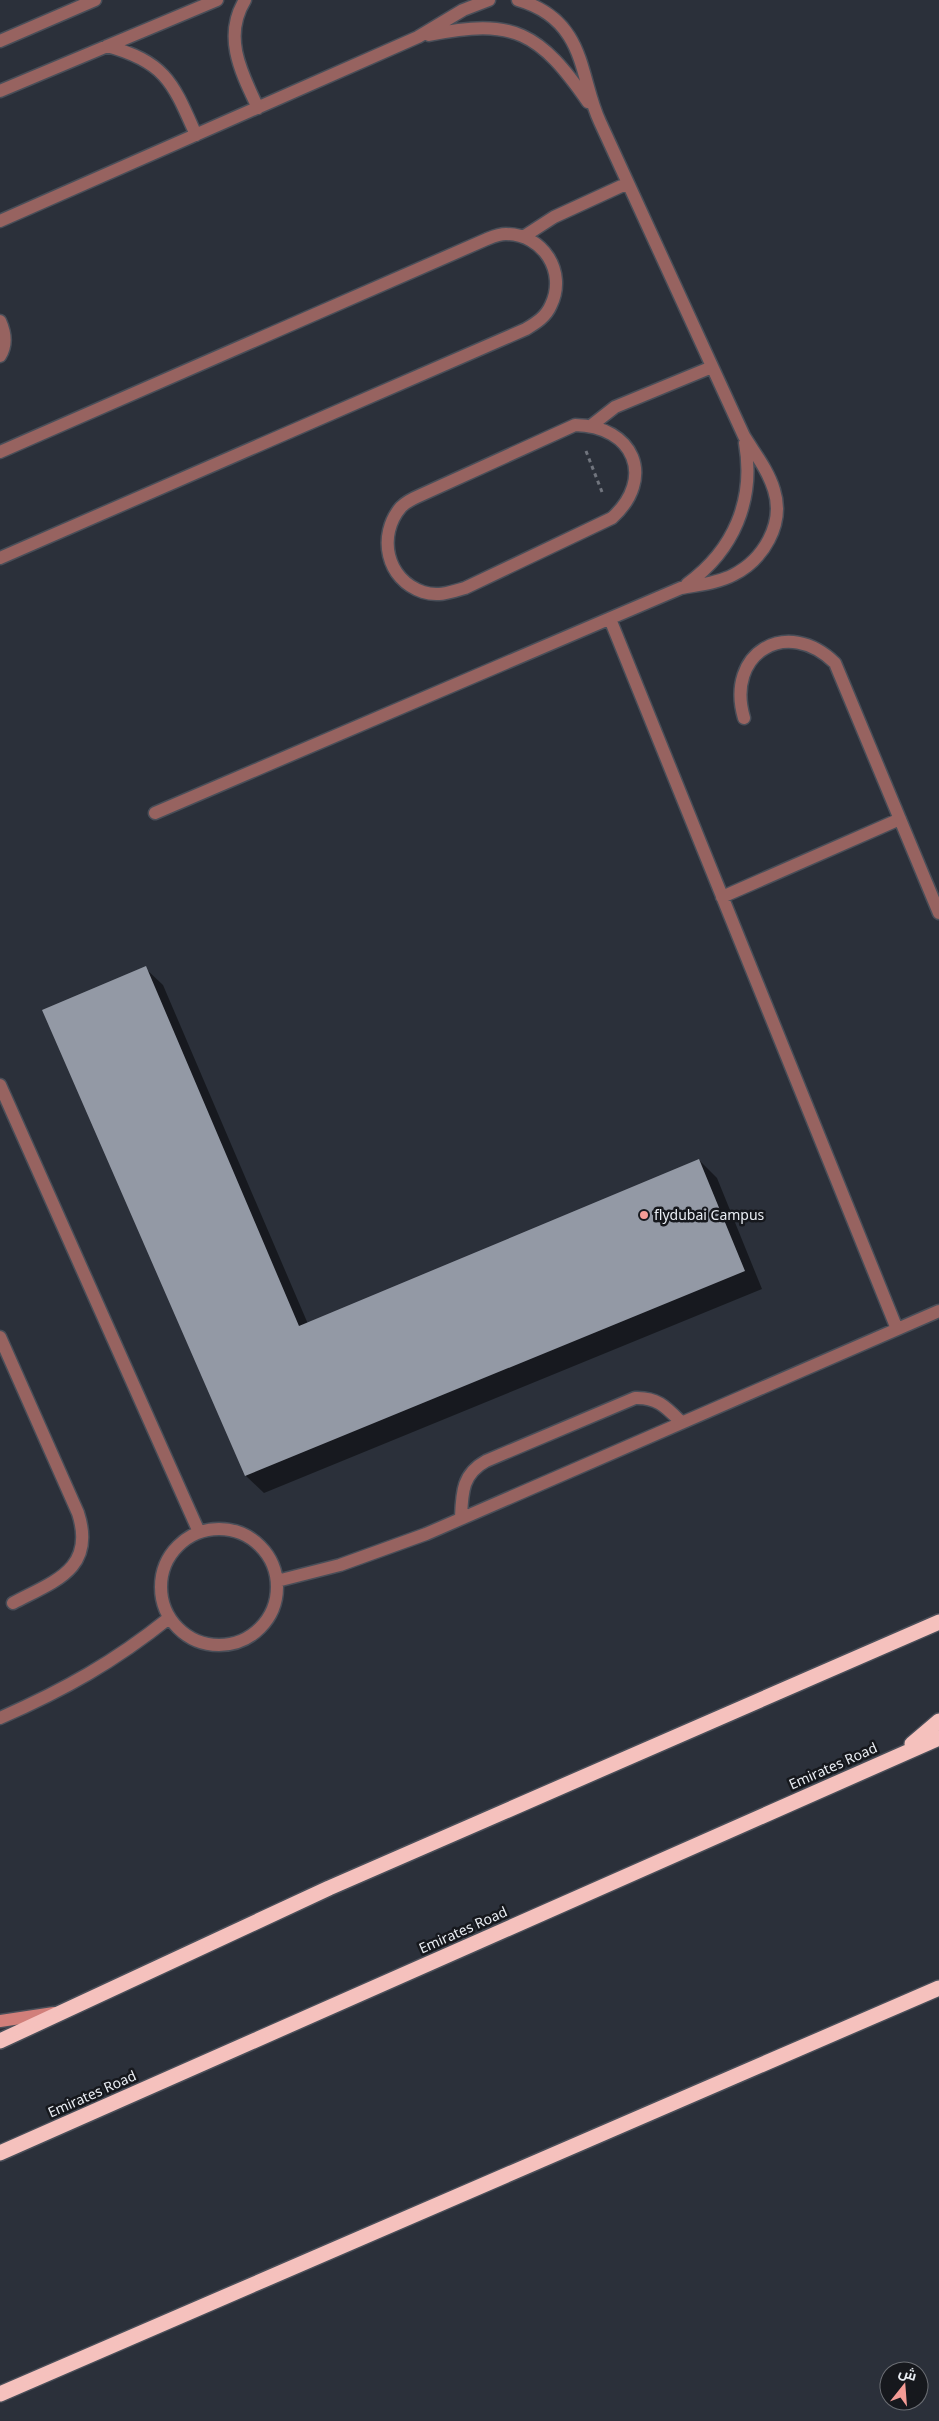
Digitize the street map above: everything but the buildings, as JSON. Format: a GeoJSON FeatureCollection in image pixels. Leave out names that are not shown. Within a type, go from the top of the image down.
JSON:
{"type":"FeatureCollection","features":[{"type":"Feature","properties":{"kind":"highway"},"geometry":{"type":"LineString","coordinates":[[0,2041],[328,1888],[939,1622]]}},
{"type":"Feature","properties":{"kind":"highway"},"geometry":{"type":"LineString","coordinates":[[900,1754],[939,1721]]}},
{"type":"Feature","properties":{"kind":"highway","name":"Emirates Road"},"geometry":{"type":"LineString","coordinates":[[0,2152],[939,1738]]}},
{"type":"Feature","properties":{"kind":"highway"},"geometry":{"type":"LineString","coordinates":[[0,2394],[939,1988]]}},
{"type":"Feature","properties":{"kind":"main road"},"geometry":{"type":"LineString","coordinates":[[0,2021],[64,2012]]}},
{"type":"Feature","properties":{"kind":"lane"},"geometry":{"type":"LineString","coordinates":[[0,41],[95,0]]}},
{"type":"Feature","properties":{"kind":"lane"},"geometry":{"type":"LineString","coordinates":[[0,92],[217,0]]}},
{"type":"Feature","properties":{"kind":"lane"},"geometry":{"type":"LineString","coordinates":[[245,0],[237,22],[234,43],[237,61],[258,108]]}},
{"type":"Feature","properties":{"kind":"lane"},"geometry":{"type":"LineString","coordinates":[[0,221],[418,37],[463,10],[489,0]]}},
{"type":"Feature","properties":{"kind":"lane"},"geometry":{"type":"LineString","coordinates":[[155,813],[681,588],[731,576],[749,566],[763,551],[773,533],[777,512],[775,492],[768,473],[744,436],[596,115],[570,38],[560,24],[546,12],[518,0]]}},
{"type":"Feature","properties":{"kind":"lane"},"geometry":{"type":"LineString","coordinates":[[418,37],[474,27],[502,29],[520,35],[536,43],[551,54],[564,68],[596,115]]}},
{"type":"Feature","properties":{"kind":"lane"},"geometry":{"type":"LineString","coordinates":[[108,46],[127,52],[162,73],[175,88],[196,135]]}},
{"type":"Feature","properties":{"kind":"lane"},"geometry":{"type":"LineString","coordinates":[[523,237],[554,217],[628,183]]}},
{"type":"Feature","properties":{"kind":"lane"},"geometry":{"type":"LineString","coordinates":[[0,452],[486,238],[505,234],[523,237],[538,244],[549,257],[556,273],[557,290],[551,307],[541,320],[526,329],[0,558]]}},
{"type":"Feature","properties":{"kind":"lane"},"geometry":{"type":"LineString","coordinates":[[0,321],[5,338],[0,356]]}},
{"type":"Feature","properties":{"kind":"lane"},"geometry":{"type":"LineString","coordinates":[[592,425],[615,407],[712,367]]}},
{"type":"Feature","properties":{"kind":"lane"},"geometry":{"type":"LineString","coordinates":[[576,425],[592,425],[609,431],[622,442],[632,456],[636,474],[633,491],[625,506],[612,518],[464,588],[444,594],[423,592],[404,582],[391,565],[386,545],[390,524],[402,506],[420,495],[576,425]]}},
{"type":"Feature","properties":{"kind":"lane"},"geometry":{"type":"LineString","coordinates":[[681,588],[715,560],[728,542],[738,523],[745,502],[748,480],[744,436]]}},
{"type":"Feature","properties":{"kind":"lane"},"geometry":{"type":"LineString","coordinates":[[610,619],[897,1329]]}},
{"type":"Feature","properties":{"kind":"lane"},"geometry":{"type":"LineString","coordinates":[[744,718],[739,701],[739,684],[746,667],[757,654],[772,645],[789,641],[806,643],[822,650],[835,663],[843,678],[939,913]]}},
{"type":"Feature","properties":{"kind":"lane"},"geometry":{"type":"LineString","coordinates":[[722,897],[900,819]]}},
{"type":"Feature","properties":{"kind":"lane"},"geometry":{"type":"LineString","coordinates":[[0,1085],[199,1532]]}},
{"type":"Feature","properties":{"kind":"lane"},"geometry":{"type":"LineString","coordinates":[[277,1580],[340,1565],[383,1551],[939,1311]]}},
{"type":"Feature","properties":{"kind":"lane"},"geometry":{"type":"LineString","coordinates":[[0,1337],[78,1513],[83,1530],[82,1548],[76,1564],[63,1577],[13,1603]]}},
{"type":"Feature","properties":{"kind":"lane"},"geometry":{"type":"LineString","coordinates":[[461,1518],[465,1481],[470,1472],[486,1460],[635,1398],[656,1400],[664,1405],[681,1422]]}},
{"type":"Feature","properties":{"kind":"lane"},"geometry":{"type":"LineString","coordinates":[[220,1528],[240,1533],[258,1543],[271,1560],[277,1580],[276,1600],[269,1618],[256,1633],[238,1643],[219,1646],[199,1642],[182,1633],[169,1618],[161,1599],[161,1578],[167,1558],[180,1542],[199,1532],[220,1528]]}},
{"type":"Feature","properties":{"kind":"lane"},"geometry":{"type":"LineString","coordinates":[[0,1718],[52,1695],[80,1680],[134,1646],[169,1618]]}},
{"type":"Feature","properties":{"kind":"path"},"geometry":{"type":"LineString","coordinates":[[576,425],[612,518]]}},
{"type":"Feature","properties":{"kind":"place","name":"flydubai Campus"},"geometry":{"type":"Point","coordinates":[644,1215]}}]}
